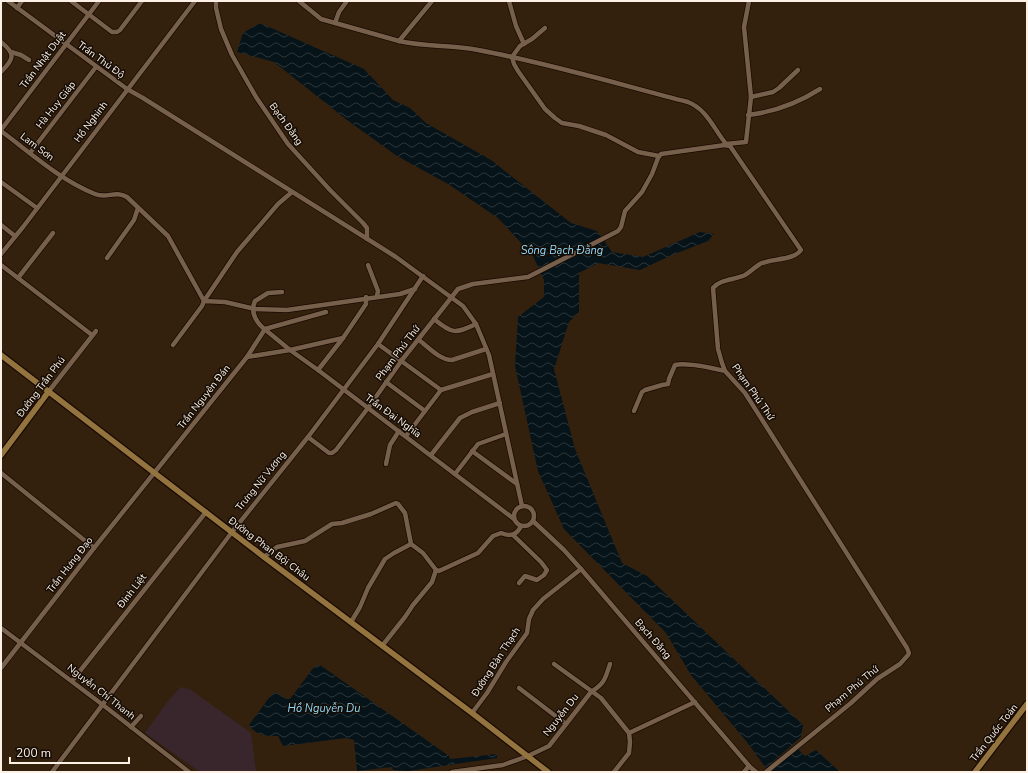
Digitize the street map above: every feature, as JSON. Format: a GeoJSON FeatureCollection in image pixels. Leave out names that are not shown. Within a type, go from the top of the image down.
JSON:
{"type":"FeatureCollection","features":[{"type":"Feature","properties":{"kind":"main road","name":"Đường Phan Bội Châu"},"geometry":{"type":"LineString","coordinates":[[1,355],[548,772]]}},
{"type":"Feature","properties":{"kind":"main road","name":"Đường Trần Phú"},"geometry":{"type":"LineString","coordinates":[[1,454],[50,391]]}},
{"type":"Feature","properties":{"kind":"main road","name":"Trần Quốc Toản"},"geometry":{"type":"LineString","coordinates":[[975,772],[1027,704]]}},
{"type":"Feature","properties":{"kind":"street","name":"Trần Thủ Độ"},"geometry":{"type":"LineString","coordinates":[[8,1],[127,89],[367,239],[423,276],[451,297]]}},
{"type":"Feature","properties":{"kind":"street"},"geometry":{"type":"LineString","coordinates":[[17,8],[22,1]]}},
{"type":"Feature","properties":{"kind":"street"},"geometry":{"type":"LineString","coordinates":[[71,1],[112,32],[117,32],[120,30],[142,1]]}},
{"type":"Feature","properties":{"kind":"street","name":"Trần Nhật Duật"},"geometry":{"type":"LineString","coordinates":[[1,130],[99,1]]}},
{"type":"Feature","properties":{"kind":"street","name":"Hồ Nghinh"},"geometry":{"type":"LineString","coordinates":[[1,254],[195,1]]}},
{"type":"Feature","properties":{"kind":"street","name":"Bạch Đằng"},"geometry":{"type":"LineString","coordinates":[[216,1],[220,30],[232,55],[256,97],[288,144],[367,228],[367,239]]}},
{"type":"Feature","properties":{"kind":"street"},"geometry":{"type":"LineString","coordinates":[[299,1],[317,17],[399,41],[475,49],[512,57],[691,103],[705,113],[727,144]]}},
{"type":"Feature","properties":{"kind":"street"},"geometry":{"type":"LineString","coordinates":[[335,23],[339,12],[347,1]]}},
{"type":"Feature","properties":{"kind":"street"},"geometry":{"type":"LineString","coordinates":[[399,41],[432,1]]}},
{"type":"Feature","properties":{"kind":"street"},"geometry":{"type":"LineString","coordinates":[[509,1],[516,26],[524,44]]}},
{"type":"Feature","properties":{"kind":"street"},"geometry":{"type":"LineString","coordinates":[[545,28],[532,39],[517,48],[512,57],[518,71],[545,109],[562,123],[579,126],[606,135],[638,152],[659,156],[665,153],[746,142],[750,97],[744,34],[749,1]]}},
{"type":"Feature","properties":{"kind":"street"},"geometry":{"type":"LineString","coordinates":[[1,42],[11,52],[21,55],[29,60]]}},
{"type":"Feature","properties":{"kind":"street"},"geometry":{"type":"LineString","coordinates":[[1,72],[12,56],[11,52]]}},
{"type":"Feature","properties":{"kind":"street","name":"Hà Huy Giáp"},"geometry":{"type":"LineString","coordinates":[[30,153],[96,67]]}},
{"type":"Feature","properties":{"kind":"street"},"geometry":{"type":"LineString","coordinates":[[750,97],[773,92],[780,88],[798,70]]}},
{"type":"Feature","properties":{"kind":"street"},"geometry":{"type":"LineString","coordinates":[[748,115],[795,103],[820,89]]}},
{"type":"Feature","properties":{"kind":"street","name":"Lam Sơn"},"geometry":{"type":"LineString","coordinates":[[1,130],[61,177],[100,196],[116,193],[122,194],[129,198],[168,236],[204,301]]}},
{"type":"Feature","properties":{"kind":"street","name":"Phạm Phú Thứ"},"geometry":{"type":"LineString","coordinates":[[727,144],[733,150],[801,250],[797,254],[780,260],[760,264],[744,275],[723,281],[715,285],[713,288],[718,349],[725,371],[745,393],[909,653],[900,664],[877,679],[851,703],[766,772]]}},
{"type":"Feature","properties":{"kind":"street"},"geometry":{"type":"LineString","coordinates":[[522,506],[489,355],[476,324],[463,306],[451,297],[461,287],[528,277],[606,238],[620,229],[625,211],[642,192],[652,174],[659,156]]}},
{"type":"Feature","properties":{"kind":"street"},"geometry":{"type":"LineString","coordinates":[[1,182],[37,208]]}},
{"type":"Feature","properties":{"kind":"street"},"geometry":{"type":"LineString","coordinates":[[173,345],[202,306],[237,252],[278,204],[292,192]]}},
{"type":"Feature","properties":{"kind":"street"},"geometry":{"type":"LineString","coordinates":[[107,258],[134,220],[138,208]]}},
{"type":"Feature","properties":{"kind":"street"},"geometry":{"type":"LineString","coordinates":[[1,225],[16,236]]}},
{"type":"Feature","properties":{"kind":"street"},"geometry":{"type":"LineString","coordinates":[[18,278],[53,233]]}},
{"type":"Feature","properties":{"kind":"street"},"geometry":{"type":"LineString","coordinates":[[1,265],[92,335]]}},
{"type":"Feature","properties":{"kind":"street"},"geometry":{"type":"LineString","coordinates":[[368,265],[378,291],[377,296]]}},
{"type":"Feature","properties":{"kind":"street","name":"Trưng Nữ Vương"},"geometry":{"type":"LineString","coordinates":[[52,772],[232,532],[308,437],[378,344],[423,276]]}},
{"type":"Feature","properties":{"kind":"street"},"geometry":{"type":"LineString","coordinates":[[204,301],[225,302],[253,308],[287,310],[377,296],[400,294],[415,289]]}},
{"type":"Feature","properties":{"kind":"street"},"geometry":{"type":"LineString","coordinates":[[282,292],[264,294],[255,301],[253,308],[256,319],[263,328],[326,312]]}},
{"type":"Feature","properties":{"kind":"street","name":"Phạm Phú Thứ"},"geometry":{"type":"LineString","coordinates":[[308,437],[329,453],[332,453],[368,408],[402,360],[451,297]]}},
{"type":"Feature","properties":{"kind":"street"},"geometry":{"type":"LineString","coordinates":[[318,370],[343,338],[366,304],[366,298]]}},
{"type":"Feature","properties":{"kind":"street"},"geometry":{"type":"LineString","coordinates":[[434,319],[448,330],[454,332],[462,331],[476,324]]}},
{"type":"Feature","properties":{"kind":"street","name":"Trần Đại Nghĩa"},"geometry":{"type":"LineString","coordinates":[[263,328],[514,519]]}},
{"type":"Feature","properties":{"kind":"street","name":"Trần Nguyên Đán"},"geometry":{"type":"LineString","coordinates":[[154,473],[247,357],[263,328]]}},
{"type":"Feature","properties":{"kind":"street","name":"Đường Trần Phú"},"geometry":{"type":"LineString","coordinates":[[50,391],[96,331]]}},
{"type":"Feature","properties":{"kind":"street"},"geometry":{"type":"LineString","coordinates":[[247,357],[290,350],[343,338]]}},
{"type":"Feature","properties":{"kind":"street"},"geometry":{"type":"LineString","coordinates":[[419,340],[442,358],[448,360],[486,349]]}},
{"type":"Feature","properties":{"kind":"street"},"geometry":{"type":"LineString","coordinates":[[378,344],[402,360],[441,390]]}},
{"type":"Feature","properties":{"kind":"street"},"geometry":{"type":"LineString","coordinates":[[634,411],[642,392],[662,384],[668,384],[675,365],[683,364],[725,371]]}},
{"type":"Feature","properties":{"kind":"street"},"geometry":{"type":"LineString","coordinates":[[406,436],[441,390],[493,374]]}},
{"type":"Feature","properties":{"kind":"street"},"geometry":{"type":"LineString","coordinates":[[386,382],[425,411]]}},
{"type":"Feature","properties":{"kind":"street"},"geometry":{"type":"LineString","coordinates":[[431,455],[460,418],[472,412],[500,403]]}},
{"type":"Feature","properties":{"kind":"street"},"geometry":{"type":"LineString","coordinates":[[386,464],[390,445],[399,431]]}},
{"type":"Feature","properties":{"kind":"street"},"geometry":{"type":"LineString","coordinates":[[455,474],[478,444],[506,434]]}},
{"type":"Feature","properties":{"kind":"street"},"geometry":{"type":"LineString","coordinates":[[472,451],[517,484]]}},
{"type":"Feature","properties":{"kind":"street","name":"Trần Hưng Đạo"},"geometry":{"type":"LineString","coordinates":[[1,668],[154,473]]}},
{"type":"Feature","properties":{"kind":"street"},"geometry":{"type":"LineString","coordinates":[[1,474],[94,548]]}},
{"type":"Feature","properties":{"kind":"street"},"geometry":{"type":"LineString","coordinates":[[264,557],[277,548],[309,540],[332,524],[342,523],[371,514],[396,503],[405,513],[411,544],[422,553],[436,570]]}},
{"type":"Feature","properties":{"kind":"street"},"geometry":{"type":"LineString","coordinates":[[522,506],[529,506],[533,511],[533,521],[528,526],[521,526],[515,522],[514,519],[514,512],[522,506]]}},
{"type":"Feature","properties":{"kind":"street","name":"Đinh Liệt"},"geometry":{"type":"LineString","coordinates":[[72,681],[206,512]]}},
{"type":"Feature","properties":{"kind":"street","name":"Bạch Đằng"},"geometry":{"type":"LineString","coordinates":[[533,521],[564,550],[581,569],[696,702],[749,766],[756,772]]}},
{"type":"Feature","properties":{"kind":"street"},"geometry":{"type":"LineString","coordinates":[[436,570],[439,571],[478,553],[487,542],[497,534],[513,535],[519,531],[521,526]]}},
{"type":"Feature","properties":{"kind":"street"},"geometry":{"type":"LineString","coordinates":[[513,535],[541,562],[547,570],[544,575],[537,580],[526,576],[519,583]]}},
{"type":"Feature","properties":{"kind":"street"},"geometry":{"type":"LineString","coordinates":[[350,622],[360,607],[368,588],[385,559],[394,552],[411,544]]}},
{"type":"Feature","properties":{"kind":"street","name":"Đường Bàn Thạch"},"geometry":{"type":"LineString","coordinates":[[472,713],[527,633],[529,619],[533,610],[543,599],[581,569]]}},
{"type":"Feature","properties":{"kind":"street"},"geometry":{"type":"LineString","coordinates":[[382,646],[405,617],[412,605],[432,582],[436,570]]}},
{"type":"Feature","properties":{"kind":"street","name":"Nguyễn Chí Thanh"},"geometry":{"type":"LineString","coordinates":[[1,628],[189,772]]}},
{"type":"Feature","properties":{"kind":"street"},"geometry":{"type":"LineString","coordinates":[[554,664],[601,698],[629,734],[629,753],[614,772]]}},
{"type":"Feature","properties":{"kind":"street","name":"Nguyễn Du"},"geometry":{"type":"LineString","coordinates":[[452,772],[503,765],[528,756],[549,746],[591,692],[599,687],[604,681],[610,664]]}},
{"type":"Feature","properties":{"kind":"street"},"geometry":{"type":"LineString","coordinates":[[519,688],[566,724]]}},
{"type":"Feature","properties":{"kind":"street"},"geometry":{"type":"LineString","coordinates":[[629,734],[696,702]]}},
{"type":"Feature","properties":{"kind":"street"},"geometry":{"type":"LineString","coordinates":[[131,727],[141,716]]}},
{"type":"Feature","properties":{"kind":"street"},"geometry":{"type":"LineString","coordinates":[[744,772],[749,766]]}},
{"type":"Feature","properties":{"kind":"shaded area"},"geometry":{"type":"Polygon","coordinates":[[[181,687],[191,690],[251,733],[256,772],[200,772],[145,733],[168,701],[181,687]]]}},
{"type":"Feature","properties":{"kind":"water","name":"Sông Bạch Đằng"},"geometry":{"type":"Polygon","coordinates":[[[260,23],[364,69],[393,100],[410,108],[426,123],[491,160],[571,223],[597,231],[612,252],[643,257],[700,232],[714,234],[708,241],[672,255],[640,270],[598,263],[579,273],[579,312],[569,322],[554,369],[575,449],[622,563],[647,576],[803,725],[801,737],[769,765],[772,769],[798,749],[805,756],[816,750],[840,772],[769,772],[746,741],[691,675],[666,633],[564,529],[538,471],[515,366],[518,317],[544,297],[544,280],[533,256],[498,218],[448,184],[397,156],[347,120],[274,62],[237,52],[243,33],[260,23]]]}},
{"type":"Feature","properties":{"kind":"water","name":"Hồ Nguyễn Du"},"geometry":{"type":"Polygon","coordinates":[[[320,665],[449,756],[450,759],[497,754],[497,758],[408,771],[393,770],[392,767],[357,771],[354,740],[346,738],[283,746],[278,736],[262,735],[252,729],[249,725],[271,695],[276,692],[286,699],[290,699],[314,667],[320,665]]]}}]}
